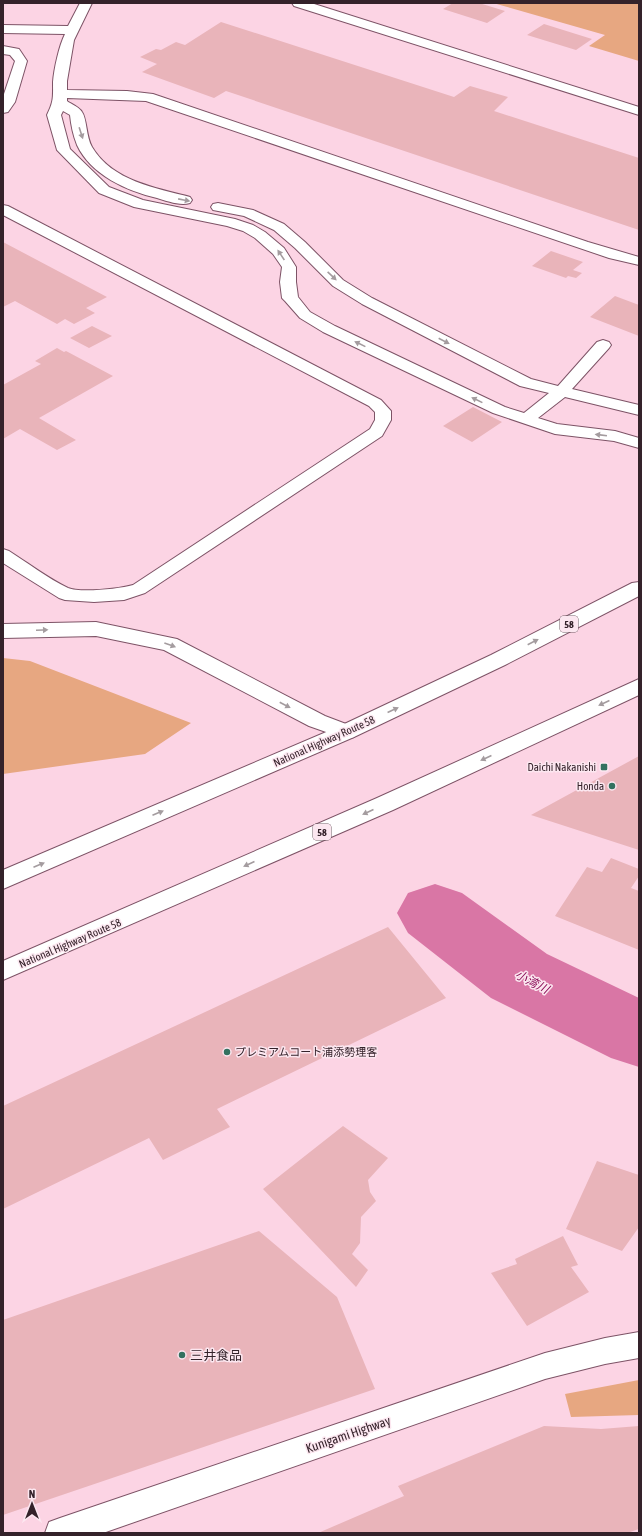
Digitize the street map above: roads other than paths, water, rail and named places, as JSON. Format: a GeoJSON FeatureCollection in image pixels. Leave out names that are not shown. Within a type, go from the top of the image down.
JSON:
{"type":"FeatureCollection","features":[{"type":"Feature","properties":{"kind":"main road","name":"National Highway Route 58"},"geometry":{"type":"LineString","coordinates":[[3,880],[346,732],[498,660],[639,588]]}},
{"type":"Feature","properties":{"kind":"main road"},"geometry":{"type":"LineString","coordinates":[[3,631],[96,629],[170,644],[317,721],[346,732]]}},
{"type":"Feature","properties":{"kind":"main road","name":"National Highway Route 58"},"geometry":{"type":"LineString","coordinates":[[3,971],[385,804],[639,686]]}},
{"type":"Feature","properties":{"kind":"main road","name":"Kunigami Highway"},"geometry":{"type":"LineString","coordinates":[[60,1533],[545,1366],[605,1351],[639,1345]]}},
{"type":"Feature","properties":{"kind":"lane"},"geometry":{"type":"LineString","coordinates":[[86,3],[68,40],[60,98],[54,115],[64,150],[104,190],[139,204],[230,222],[248,228],[260,235],[279,251],[289,267],[288,282],[290,298],[305,315],[329,329],[499,410],[556,429],[615,436],[639,444]]}},
{"type":"Feature","properties":{"kind":"lane"},"geometry":{"type":"LineString","coordinates":[[298,3],[639,111]]}},
{"type":"Feature","properties":{"kind":"lane"},"geometry":{"type":"LineString","coordinates":[[3,29],[73,30]]}},
{"type":"Feature","properties":{"kind":"lane"},"geometry":{"type":"LineString","coordinates":[[3,50],[14,52],[21,61],[8,102],[3,109]]}},
{"type":"Feature","properties":{"kind":"lane"},"geometry":{"type":"LineString","coordinates":[[60,98],[127,95],[161,100],[583,245],[639,261]]}},
{"type":"Feature","properties":{"kind":"lane"},"geometry":{"type":"LineString","coordinates":[[60,98],[76,113],[79,130],[86,148],[103,168],[129,184],[165,197],[248,213],[279,227],[300,244],[338,283],[367,301],[526,383],[639,410]]}},
{"type":"Feature","properties":{"kind":"lane"},"geometry":{"type":"LineString","coordinates":[[3,209],[376,403],[383,411],[383,420],[376,432],[139,589],[124,594],[94,596],[65,594],[3,555]]}},
{"type":"Feature","properties":{"kind":"lane"},"geometry":{"type":"LineString","coordinates":[[526,419],[561,392],[603,345]]}},
{"type":"Feature","properties":{"kind":"waterway","name":"小湾川"},"geometry":{"type":"LineString","coordinates":[[435,913],[519,976],[639,1035]]}},
{"type":"Feature","properties":{"kind":"place","name":"Daichi Nakanishi"},"geometry":{"type":"Point","coordinates":[604,767]}},
{"type":"Feature","properties":{"kind":"place","name":"Honda"},"geometry":{"type":"Point","coordinates":[612,786]}},
{"type":"Feature","properties":{"kind":"place","name":"プレミアムコート浦添勢理客"},"geometry":{"type":"Point","coordinates":[227,1052]}},
{"type":"Feature","properties":{"kind":"place","name":"三井食品"},"geometry":{"type":"Point","coordinates":[182,1355]}}]}
